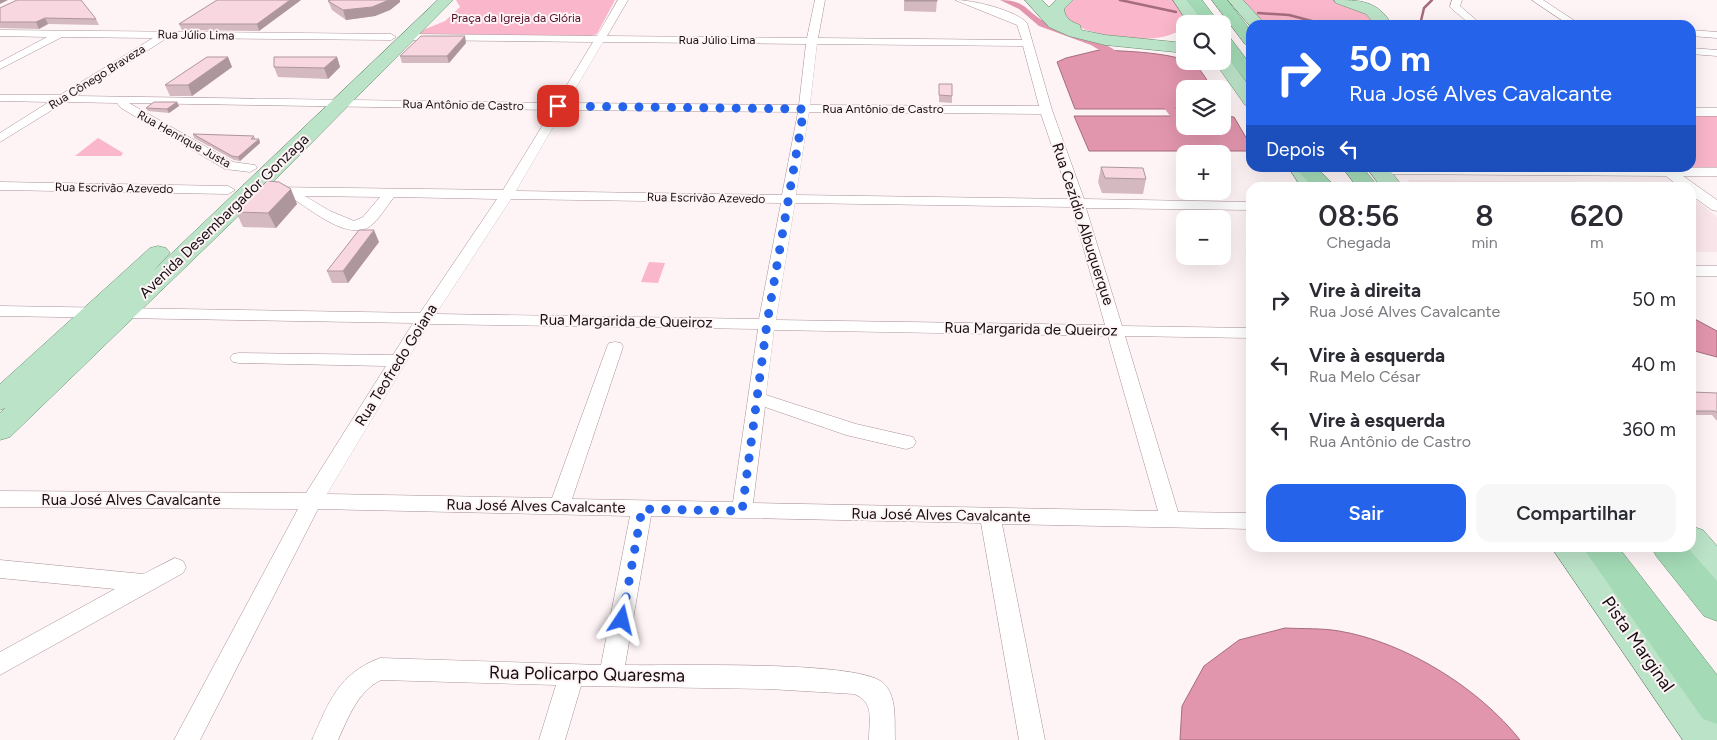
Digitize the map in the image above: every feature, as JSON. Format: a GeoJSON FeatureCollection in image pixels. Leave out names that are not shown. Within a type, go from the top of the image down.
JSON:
{"type":"FeatureCollection","features":[{"type":"Feature","properties":{"kind":"highway"},"geometry":{"type":"LineString","coordinates":[[1194,0],[1205,15]]}},
{"type":"Feature","properties":{"kind":"highway"},"geometry":{"type":"LineString","coordinates":[[1219,0],[1246,35]]}},
{"type":"Feature","properties":{"kind":"highway"},"geometry":{"type":"LineString","coordinates":[[1231,50],[1246,69]]}},
{"type":"Feature","properties":{"kind":"highway"},"geometry":{"type":"LineString","coordinates":[[1309,172],[1320,182]]}},
{"type":"Feature","properties":{"kind":"highway"},"geometry":{"type":"LineString","coordinates":[[1364,172],[1381,178]]}},
{"type":"Feature","properties":{"kind":"highway"},"geometry":{"type":"LineString","coordinates":[[1603,552],[1717,706]]}},
{"type":"Feature","properties":{"kind":"highway"},"geometry":{"type":"LineString","coordinates":[[1672,552],[1717,606]]}},
{"type":"Feature","properties":{"kind":"main road","name":"Avenida Desembargador Gonzaga"},"geometry":{"type":"LineString","coordinates":[[400,37],[430,0]]}},
{"type":"Feature","properties":{"kind":"main road","name":"Avenida Desembargador Gonzaga"},"geometry":{"type":"LineString","coordinates":[[0,430],[121,314],[251,179],[400,37],[446,0]]}},
{"type":"Feature","properties":{"kind":"main road"},"geometry":{"type":"LineString","coordinates":[[1032,0],[1042,7],[1054,24],[1079,35],[1112,42],[1176,47]]}},
{"type":"Feature","properties":{"kind":"main road"},"geometry":{"type":"LineString","coordinates":[[1066,0],[1056,7],[1060,20],[1092,34],[1125,39],[1154,38],[1170,36],[1176,33]]}},
{"type":"Feature","properties":{"kind":"main road"},"geometry":{"type":"LineString","coordinates":[[1180,0],[1188,15]]}},
{"type":"Feature","properties":{"kind":"main road"},"geometry":{"type":"LineString","coordinates":[[1236,0],[1254,20]]}},
{"type":"Feature","properties":{"kind":"main road"},"geometry":{"type":"LineString","coordinates":[[1341,0],[1372,11],[1381,20]]}},
{"type":"Feature","properties":{"kind":"main road"},"geometry":{"type":"LineString","coordinates":[[1386,4],[1386,10],[1391,20]]}},
{"type":"Feature","properties":{"kind":"main road"},"geometry":{"type":"LineString","coordinates":[[1229,70],[1246,94]]}},
{"type":"Feature","properties":{"kind":"main road","name":"Avenida Desembargador Gonzaga"},"geometry":{"type":"LineString","coordinates":[[0,400],[228,190],[251,179]]}},
{"type":"Feature","properties":{"kind":"main road"},"geometry":{"type":"LineString","coordinates":[[1696,545],[1717,570]]}},
{"type":"Feature","properties":{"kind":"main road","name":"Pista Marginal"},"geometry":{"type":"LineString","coordinates":[[1572,552],[1706,740]]}},
{"type":"Feature","properties":{"kind":"street","name":"Rua Teofredo Goiana"},"geometry":{"type":"LineString","coordinates":[[187,740],[312,501],[424,319],[506,196],[623,0]]}},
{"type":"Feature","properties":{"kind":"street"},"geometry":{"type":"LineString","coordinates":[[742,511],[767,323],[804,109],[812,40],[820,0]]}},
{"type":"Feature","properties":{"kind":"street","name":"Rua Cezídio Albuquerque"},"geometry":{"type":"LineString","coordinates":[[960,0],[1022,23],[1046,110],[1078,203],[1170,518]]}},
{"type":"Feature","properties":{"kind":"street"},"geometry":{"type":"LineString","coordinates":[[1457,0],[1454,5],[1455,8],[1471,20]]}},
{"type":"Feature","properties":{"kind":"street"},"geometry":{"type":"LineString","coordinates":[[1537,0],[1568,20]]}},
{"type":"Feature","properties":{"kind":"street","name":"Rua Cônego Braveza"},"geometry":{"type":"LineString","coordinates":[[0,138],[180,24]]}},
{"type":"Feature","properties":{"kind":"street","name":"Rua Júlio Lima"},"geometry":{"type":"LineString","coordinates":[[2,32],[1026,43]]}},
{"type":"Feature","properties":{"kind":"street"},"geometry":{"type":"LineString","coordinates":[[2,32],[29,50]]}},
{"type":"Feature","properties":{"kind":"street"},"geometry":{"type":"LineString","coordinates":[[0,66],[60,33]]}},
{"type":"Feature","properties":{"kind":"street"},"geometry":{"type":"LineString","coordinates":[[1696,33],[1717,34]]}},
{"type":"Feature","properties":{"kind":"street"},"geometry":{"type":"LineString","coordinates":[[1696,51],[1717,53]]}},
{"type":"Feature","properties":{"kind":"street","name":"Rua Antônio de Castro"},"geometry":{"type":"LineString","coordinates":[[0,98],[804,109],[1046,110]]}},
{"type":"Feature","properties":{"kind":"street","name":"Rua Henrique Justa"},"geometry":{"type":"LineString","coordinates":[[121,101],[125,106],[251,179]]}},
{"type":"Feature","properties":{"kind":"street"},"geometry":{"type":"LineString","coordinates":[[1696,102],[1714,112]]}},
{"type":"Feature","properties":{"kind":"street"},"geometry":{"type":"LineString","coordinates":[[1696,112],[1714,112]]}},
{"type":"Feature","properties":{"kind":"street"},"geometry":{"type":"LineString","coordinates":[[1679,179],[1717,172]]}},
{"type":"Feature","properties":{"kind":"street"},"geometry":{"type":"LineString","coordinates":[[1381,178],[1717,179]]}},
{"type":"Feature","properties":{"kind":"street","name":"Rua Escrivão Azevedo"},"geometry":{"type":"LineString","coordinates":[[251,179],[290,191],[506,196],[1246,206]]}},
{"type":"Feature","properties":{"kind":"street","name":"Rua Escrivão Azevedo"},"geometry":{"type":"LineString","coordinates":[[0,186],[228,190]]}},
{"type":"Feature","properties":{"kind":"street"},"geometry":{"type":"LineString","coordinates":[[290,191],[340,222],[357,226],[365,223],[390,193]]}},
{"type":"Feature","properties":{"kind":"street"},"geometry":{"type":"LineString","coordinates":[[1696,192],[1717,207]]}},
{"type":"Feature","properties":{"kind":"street"},"geometry":{"type":"LineString","coordinates":[[1696,271],[1717,272]]}},
{"type":"Feature","properties":{"kind":"street","name":"Rua Margarida de Queiroz"},"geometry":{"type":"LineString","coordinates":[[0,311],[1246,333]]}},
{"type":"Feature","properties":{"kind":"street"},"geometry":{"type":"LineString","coordinates":[[559,506],[615,347]]}},
{"type":"Feature","properties":{"kind":"street"},"geometry":{"type":"LineString","coordinates":[[238,358],[399,361]]}},
{"type":"Feature","properties":{"kind":"street"},"geometry":{"type":"LineString","coordinates":[[756,398],[853,430],[906,442]]}},
{"type":"Feature","properties":{"kind":"street","name":"Rua José Alves Cavalcante"},"geometry":{"type":"LineString","coordinates":[[0,500],[312,501],[990,517],[1170,518],[1246,521]]}},
{"type":"Feature","properties":{"kind":"street"},"geometry":{"type":"LineString","coordinates":[[611,676],[642,509]]}},
{"type":"Feature","properties":{"kind":"street"},"geometry":{"type":"LineString","coordinates":[[990,517],[1032,740]]}},
{"type":"Feature","properties":{"kind":"street"},"geometry":{"type":"LineString","coordinates":[[0,664],[175,566]]}},
{"type":"Feature","properties":{"kind":"street"},"geometry":{"type":"LineString","coordinates":[[0,569],[145,583]]}},
{"type":"Feature","properties":{"kind":"street","name":"Rua Policarpo Quaresma"},"geometry":{"type":"LineString","coordinates":[[325,740],[353,686],[370,672],[380,669],[829,680],[855,683],[873,690],[881,701],[882,740]]}},
{"type":"Feature","properties":{"kind":"street"},"geometry":{"type":"LineString","coordinates":[[552,740],[572,674]]}},
{"type":"Feature","properties":{"kind":"shaded area"},"geometry":{"type":"Polygon","coordinates":[[[1099,50],[1164,55],[1176,58],[1176,70],[1200,70],[1207,80],[1176,80],[1176,109],[1075,109],[1057,62],[1099,50]]]}},
{"type":"Feature","properties":{"kind":"shaded area"},"geometry":{"type":"Polygon","coordinates":[[[1074,116],[1176,116],[1176,135],[1231,135],[1231,117],[1234,117],[1246,137],[1246,151],[1231,151],[1231,145],[1176,145],[1176,151],[1089,151],[1074,116]]]}},
{"type":"Feature","properties":{"kind":"shaded area"},"geometry":{"type":"Polygon","coordinates":[[[1410,180],[1583,182],[1407,182],[1410,180]]]}},
{"type":"Feature","properties":{"kind":"shaded area"},"geometry":{"type":"Polygon","coordinates":[[[1696,200],[1717,217],[1717,252],[1696,252],[1696,200]]]}},
{"type":"Feature","properties":{"kind":"shaded area"},"geometry":{"type":"Polygon","coordinates":[[[1696,320],[1717,331],[1717,357],[1696,351],[1696,320]]]}},
{"type":"Feature","properties":{"kind":"shaded area"},"geometry":{"type":"Polygon","coordinates":[[[1285,628],[1339,631],[1389,645],[1439,670],[1462,686],[1484,703],[1520,740],[1180,740],[1182,706],[1204,666],[1239,640],[1285,628]]]}},
{"type":"Feature","properties":{"kind":"green space","name":"Praça da Igreja da Glória"},"geometry":{"type":"Polygon","coordinates":[[[456,0],[615,0],[597,34],[590,36],[417,35],[423,30],[445,21],[460,7],[456,0]]]}},
{"type":"Feature","properties":{"kind":"green space"},"geometry":{"type":"Polygon","coordinates":[[[1070,0],[1175,0],[1186,15],[1176,15],[1176,32],[1173,34],[1159,38],[1126,38],[1109,36],[1078,27],[1066,21],[1061,6],[1070,0]]]}},
{"type":"Feature","properties":{"kind":"green space"},"geometry":{"type":"Polygon","coordinates":[[[1239,0],[1336,0],[1363,9],[1375,20],[1261,20],[1239,0]]]}},
{"type":"Feature","properties":{"kind":"green space"},"geometry":{"type":"Polygon","coordinates":[[[1696,113],[1717,114],[1717,167],[1696,167],[1696,113]]]}},
{"type":"Feature","properties":{"kind":"green space"},"geometry":{"type":"Polygon","coordinates":[[[98,138],[123,153],[121,156],[75,156],[98,138]]]}},
{"type":"Feature","properties":{"kind":"green space"},"geometry":{"type":"Polygon","coordinates":[[[649,262],[665,263],[658,283],[641,282],[649,262]]]}},
{"type":"Feature","properties":{"kind":"building"},"geometry":{"type":"Polygon","coordinates":[[[17,0],[81,0],[96,19],[45,18],[36,22],[0,22],[0,8],[17,0]]]}},
{"type":"Feature","properties":{"kind":"building"},"geometry":{"type":"Polygon","coordinates":[[[217,0],[290,0],[257,24],[179,24],[217,0]]]}},
{"type":"Feature","properties":{"kind":"building"},"geometry":{"type":"Polygon","coordinates":[[[389,0],[372,7],[343,10],[328,1],[389,0]]]}},
{"type":"Feature","properties":{"kind":"building"},"geometry":{"type":"Polygon","coordinates":[[[937,0],[937,1],[905,1],[937,0]]]}},
{"type":"Feature","properties":{"kind":"building"},"geometry":{"type":"Polygon","coordinates":[[[421,36],[465,36],[447,56],[400,56],[421,36]]]}},
{"type":"Feature","properties":{"kind":"building"},"geometry":{"type":"Polygon","coordinates":[[[207,57],[228,57],[188,85],[165,85],[207,57]]]}},
{"type":"Feature","properties":{"kind":"building"},"geometry":{"type":"Polygon","coordinates":[[[274,57],[337,57],[324,68],[274,67],[274,57]]]}},
{"type":"Feature","properties":{"kind":"building"},"geometry":{"type":"Polygon","coordinates":[[[939,84],[952,84],[952,96],[939,95],[939,84]]]}},
{"type":"Feature","properties":{"kind":"building"},"geometry":{"type":"Polygon","coordinates":[[[154,102],[177,102],[167,109],[146,108],[154,102]]]}},
{"type":"Feature","properties":{"kind":"building"},"geometry":{"type":"Polygon","coordinates":[[[193,134],[254,136],[251,139],[259,139],[238,157],[232,156],[193,134]]]}},
{"type":"Feature","properties":{"kind":"building"},"geometry":{"type":"Polygon","coordinates":[[[1101,167],[1143,168],[1146,179],[1105,178],[1101,167]]]}},
{"type":"Feature","properties":{"kind":"building"},"geometry":{"type":"Polygon","coordinates":[[[267,181],[279,182],[291,189],[268,213],[236,212],[267,181]]]}},
{"type":"Feature","properties":{"kind":"building"},"geometry":{"type":"Polygon","coordinates":[[[359,230],[374,230],[343,271],[327,271],[359,230]]]}},
{"type":"Feature","properties":{"kind":"building"},"geometry":{"type":"Polygon","coordinates":[[[1696,392],[1717,393],[1717,413],[1715,411],[1696,411],[1696,392]]]}},
{"type":"Feature","properties":{"kind":"waterway"},"geometry":{"type":"LineString","coordinates":[[1004,0],[1022,7],[1042,24],[1094,43],[1124,61]]}},
{"type":"Feature","properties":{"kind":"waterway"},"geometry":{"type":"LineString","coordinates":[[1120,0],[1176,12]]}},
{"type":"Feature","properties":{"kind":"waterway"},"geometry":{"type":"LineString","coordinates":[[1421,20],[1424,8],[1432,0]]}},
{"type":"Feature","properties":{"kind":"waterway"},"geometry":{"type":"LineString","coordinates":[[1258,13],[1289,15],[1308,20]]}},
{"type":"Feature","properties":{"kind":"waterway"},"geometry":{"type":"LineString","coordinates":[[1159,94],[1197,145]]}},
{"type":"Feature","properties":{"kind":"route"},"geometry":{"type":"LineString","coordinates":[[558,106],[804,109],[767,323],[742,511],[642,509],[622,620]]}}]}
